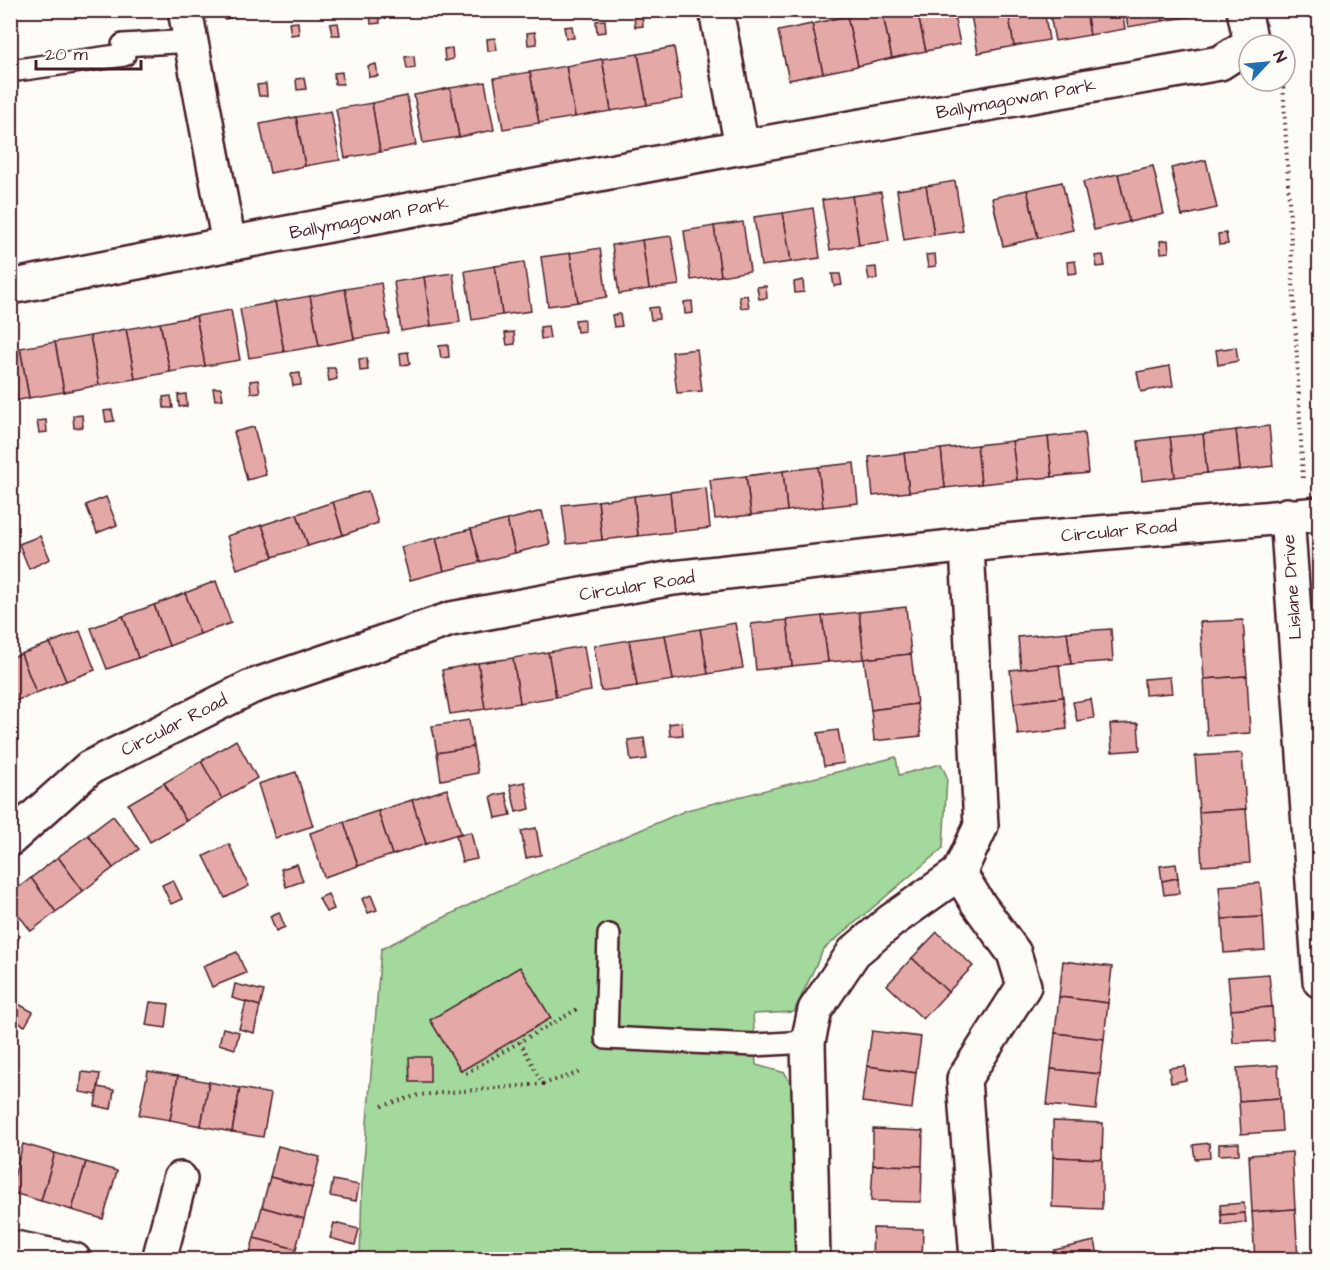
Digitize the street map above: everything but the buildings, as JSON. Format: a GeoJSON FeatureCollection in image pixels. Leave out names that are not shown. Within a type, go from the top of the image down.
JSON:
{"type":"FeatureCollection","features":[{"type":"Feature","properties":{"kind":"street"},"geometry":{"type":"LineString","coordinates":[[716,10],[742,147]]}},
{"type":"Feature","properties":{"kind":"street","name":"Ballymagowan Park"},"geometry":{"type":"LineString","coordinates":[[10,287],[742,147],[1220,63],[1251,43],[1245,10]]}},
{"type":"Feature","properties":{"kind":"street"},"geometry":{"type":"LineString","coordinates":[[188,26],[229,244]]}},
{"type":"Feature","properties":{"kind":"street","name":"Circular Road"},"geometry":{"type":"LineString","coordinates":[[10,839],[88,768],[251,687],[451,619],[673,578],[967,546],[1287,515],[1320,514]]}},
{"type":"Feature","properties":{"kind":"street","name":"Lislane Drive"},"geometry":{"type":"LineString","coordinates":[[1287,515],[1314,830],[1320,981]]}},
{"type":"Feature","properties":{"kind":"street"},"geometry":{"type":"LineString","coordinates":[[813,1260],[808,1042],[815,1010],[854,952],[891,921],[959,873],[981,826],[967,546]]}},
{"type":"Feature","properties":{"kind":"street"},"geometry":{"type":"LineString","coordinates":[[959,873],[976,902],[1014,953],[1024,986],[964,1079],[977,1260]]}},
{"type":"Feature","properties":{"kind":"street"},"geometry":{"type":"LineString","coordinates":[[159,1260],[180,1179]]}},
{"type":"Feature","properties":{"kind":"street"},"geometry":{"type":"LineString","coordinates":[[10,1246],[74,1260]]}},
{"type":"Feature","properties":{"kind":"lane"},"geometry":{"type":"LineString","coordinates":[[10,71],[124,55],[123,45],[188,26]]}},
{"type":"Feature","properties":{"kind":"lane"},"geometry":{"type":"LineString","coordinates":[[609,935],[606,1038],[755,1045],[808,1042]]}},
{"type":"Feature","properties":{"kind":"path"},"geometry":{"type":"LineString","coordinates":[[1284,93],[1303,489],[1287,515]]}},
{"type":"Feature","properties":{"kind":"path"},"geometry":{"type":"LineString","coordinates":[[466,1073],[608,991]]}},
{"type":"Feature","properties":{"kind":"path"},"geometry":{"type":"LineString","coordinates":[[520,1042],[543,1084]]}},
{"type":"Feature","properties":{"kind":"path"},"geometry":{"type":"LineString","coordinates":[[382,1106],[419,1095],[543,1084],[581,1072]]}},
{"type":"Feature","properties":{"kind":"green space"},"geometry":{"type":"Polygon","coordinates":[[[896,757],[899,775],[941,764],[947,777],[943,848],[823,950],[794,1012],[753,1014],[756,1065],[785,1073],[795,1092],[797,1259],[360,1260],[362,1185],[381,949],[491,894],[687,810],[896,757]]]}}]}
